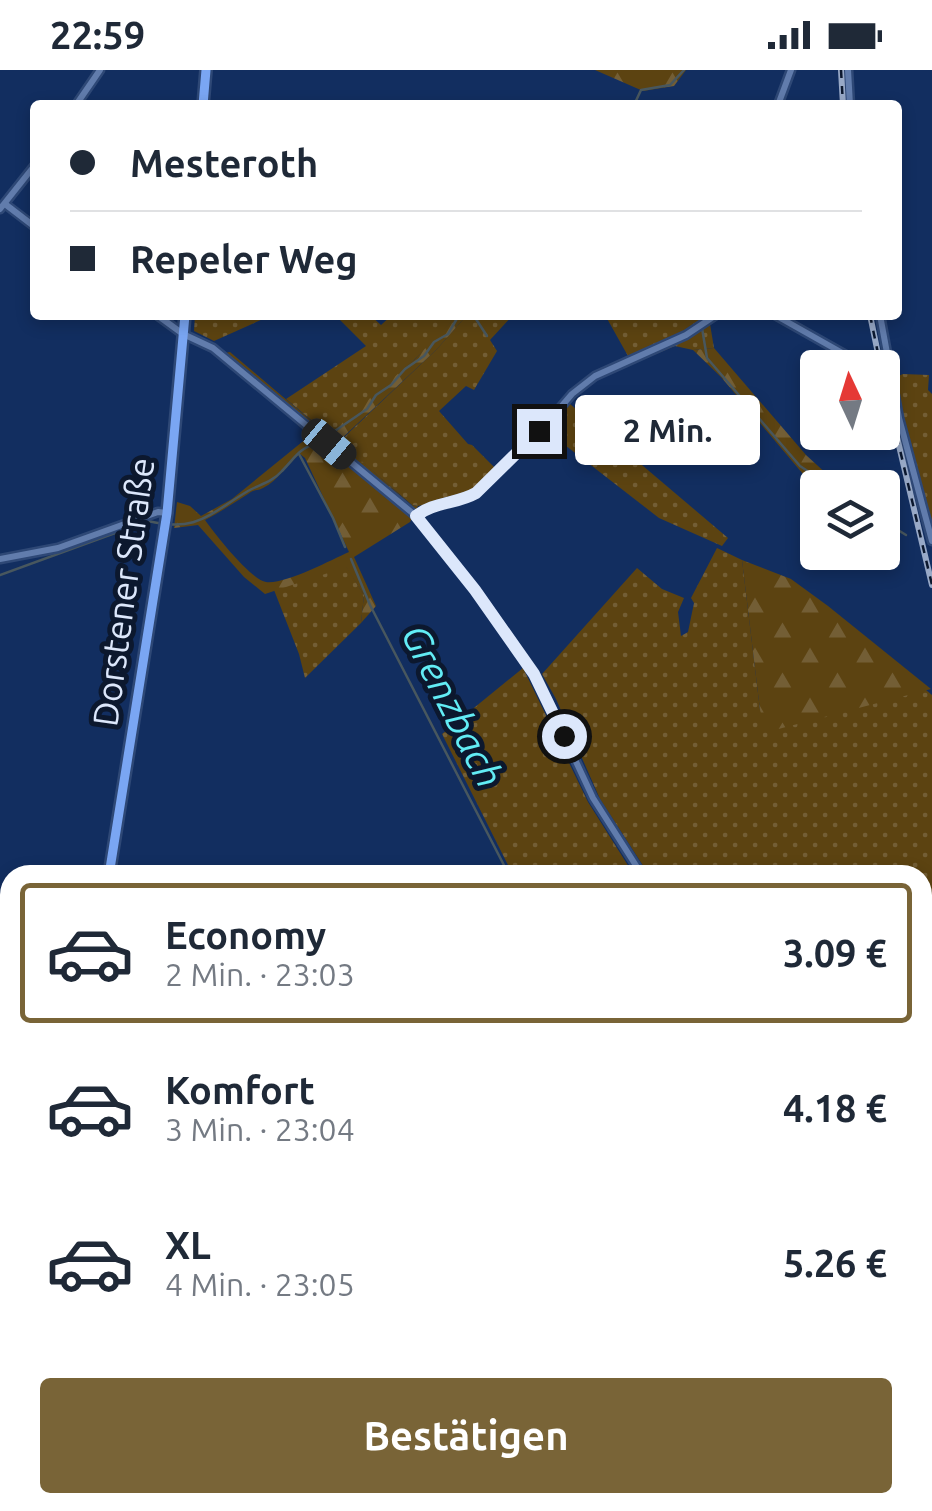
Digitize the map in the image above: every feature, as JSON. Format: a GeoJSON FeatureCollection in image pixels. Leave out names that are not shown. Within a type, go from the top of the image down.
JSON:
{"type":"FeatureCollection","features":[{"type":"Feature","properties":{"kind":"main road"},"geometry":{"type":"LineString","coordinates":[[203,100],[206,70]]}},
{"type":"Feature","properties":{"kind":"main road","name":"Dorstener Straße"},"geometry":{"type":"LineString","coordinates":[[111,865],[166,521],[185,320]]}},
{"type":"Feature","properties":{"kind":"street"},"geometry":{"type":"LineString","coordinates":[[79,100],[100,70]]}},
{"type":"Feature","properties":{"kind":"street"},"geometry":{"type":"LineString","coordinates":[[780,100],[791,70]]}},
{"type":"Feature","properties":{"kind":"street"},"geometry":{"type":"LineString","coordinates":[[848,70],[850,100]]}},
{"type":"Feature","properties":{"kind":"street"},"geometry":{"type":"LineString","coordinates":[[30,170],[2,206],[30,224]]}},
{"type":"Feature","properties":{"kind":"street"},"geometry":{"type":"LineString","coordinates":[[164,320],[213,348],[416,516],[534,674],[593,798],[636,865]]}},
{"type":"Feature","properties":{"kind":"street"},"geometry":{"type":"LineString","coordinates":[[416,516],[428,508],[476,493],[572,394],[595,376],[686,335],[708,320]]}},
{"type":"Feature","properties":{"kind":"street"},"geometry":{"type":"LineString","coordinates":[[784,320],[837,350]]}},
{"type":"Feature","properties":{"kind":"street"},"geometry":{"type":"LineString","coordinates":[[881,320],[884,350]]}},
{"type":"Feature","properties":{"kind":"street"},"geometry":{"type":"LineString","coordinates":[[900,422],[932,540]]}},
{"type":"Feature","properties":{"kind":"street"},"geometry":{"type":"LineString","coordinates":[[0,560],[58,548],[158,512],[166,521]]}},
{"type":"Feature","properties":{"kind":"green space"},"geometry":{"type":"Polygon","coordinates":[[[595,70],[686,70],[674,86],[643,91],[595,70]]]}},
{"type":"Feature","properties":{"kind":"green space"},"geometry":{"type":"Polygon","coordinates":[[[195,320],[261,320],[214,341],[194,331],[195,320]]]}},
{"type":"Feature","properties":{"kind":"green space"},"geometry":{"type":"Polygon","coordinates":[[[340,320],[376,320],[381,325],[386,320],[452,320],[413,361],[332,431],[323,430],[286,399],[366,346],[340,320]]]}},
{"type":"Feature","properties":{"kind":"green space"},"geometry":{"type":"Polygon","coordinates":[[[452,320],[463,320],[339,441],[411,505],[418,506],[410,522],[354,557],[376,606],[361,623],[364,595],[346,567],[265,594],[244,577],[198,525],[174,528],[177,502],[190,506],[201,516],[232,499],[307,438],[306,432],[237,372],[225,353],[230,352],[322,430],[332,431],[415,359],[452,320]],[[300,454],[269,485],[205,520],[242,565],[266,582],[295,576],[349,552],[300,454]]]}},
{"type":"Feature","properties":{"kind":"green space"},"geometry":{"type":"Polygon","coordinates":[[[463,320],[508,320],[490,340],[497,351],[474,390],[466,386],[439,411],[496,469],[461,496],[418,506],[339,442],[463,320]]]}},
{"type":"Feature","properties":{"kind":"green space"},"geometry":{"type":"Polygon","coordinates":[[[608,320],[704,320],[710,324],[714,348],[693,350],[675,346],[632,364],[630,361],[700,330],[700,324],[628,356],[608,320]]]}},
{"type":"Feature","properties":{"kind":"green space"},"geometry":{"type":"Polygon","coordinates":[[[714,348],[800,450],[822,470],[800,470],[721,377],[693,350],[714,348]]]}},
{"type":"Feature","properties":{"kind":"green space"},"geometry":{"type":"Polygon","coordinates":[[[900,375],[929,375],[932,530],[900,408],[900,375]]]}},
{"type":"Feature","properties":{"kind":"green space"},"geometry":{"type":"Polygon","coordinates":[[[570,404],[728,538],[722,546],[659,518],[552,435],[552,428],[570,404]]]}},
{"type":"Feature","properties":{"kind":"green space"},"geometry":{"type":"Polygon","coordinates":[[[717,548],[742,560],[760,710],[926,690],[932,695],[932,865],[643,865],[600,799],[542,674],[637,568],[662,589],[684,598],[678,612],[681,636],[688,632],[694,603],[691,598],[717,548]]]}},
{"type":"Feature","properties":{"kind":"green space"},"geometry":{"type":"Polygon","coordinates":[[[742,560],[791,579],[931,689],[767,732],[760,710],[742,560]]]}},
{"type":"Feature","properties":{"kind":"green space"},"geometry":{"type":"Polygon","coordinates":[[[346,566],[364,595],[361,623],[305,678],[274,590],[346,566]]]}},
{"type":"Feature","properties":{"kind":"green space"},"geometry":{"type":"Polygon","coordinates":[[[523,668],[588,802],[628,865],[508,865],[442,734],[523,668]]]}},
{"type":"Feature","properties":{"kind":"waterway"},"geometry":{"type":"LineString","coordinates":[[636,100],[641,90],[670,85],[684,70]]}},
{"type":"Feature","properties":{"kind":"waterway"},"geometry":{"type":"LineString","coordinates":[[329,435],[367,409],[376,395],[448,334],[456,320]]}},
{"type":"Feature","properties":{"kind":"waterway"},"geometry":{"type":"LineString","coordinates":[[477,320],[487,336]]}},
{"type":"Feature","properties":{"kind":"waterway"},"geometry":{"type":"LineString","coordinates":[[702,328],[707,358],[806,470]]}},
{"type":"Feature","properties":{"kind":"waterway"},"geometry":{"type":"LineString","coordinates":[[0,575],[148,521],[179,525],[202,519],[274,478],[301,451],[318,442]]}},
{"type":"Feature","properties":{"kind":"waterway","name":"Grenzbach"},"geometry":{"type":"LineString","coordinates":[[299,454],[345,547]]}},
{"type":"Feature","properties":{"kind":"waterway"},"geometry":{"type":"LineString","coordinates":[[900,531],[906,535]]}},
{"type":"Feature","properties":{"kind":"waterway","name":"Grenzbach"},"geometry":{"type":"LineString","coordinates":[[351,559],[370,605],[504,865]]}},
{"type":"Feature","properties":{"kind":"railway"},"geometry":{"type":"LineString","coordinates":[[841,70],[843,100]]}},
{"type":"Feature","properties":{"kind":"railway"},"geometry":{"type":"LineString","coordinates":[[871,320],[877,350]]}},
{"type":"Feature","properties":{"kind":"railway"},"geometry":{"type":"LineString","coordinates":[[900,450],[932,585]]}},
{"type":"Feature","properties":{"kind":"route"},"geometry":{"type":"LineString","coordinates":[[539,431],[476,493],[428,508],[416,516],[534,674],[564,736]]}}]}
